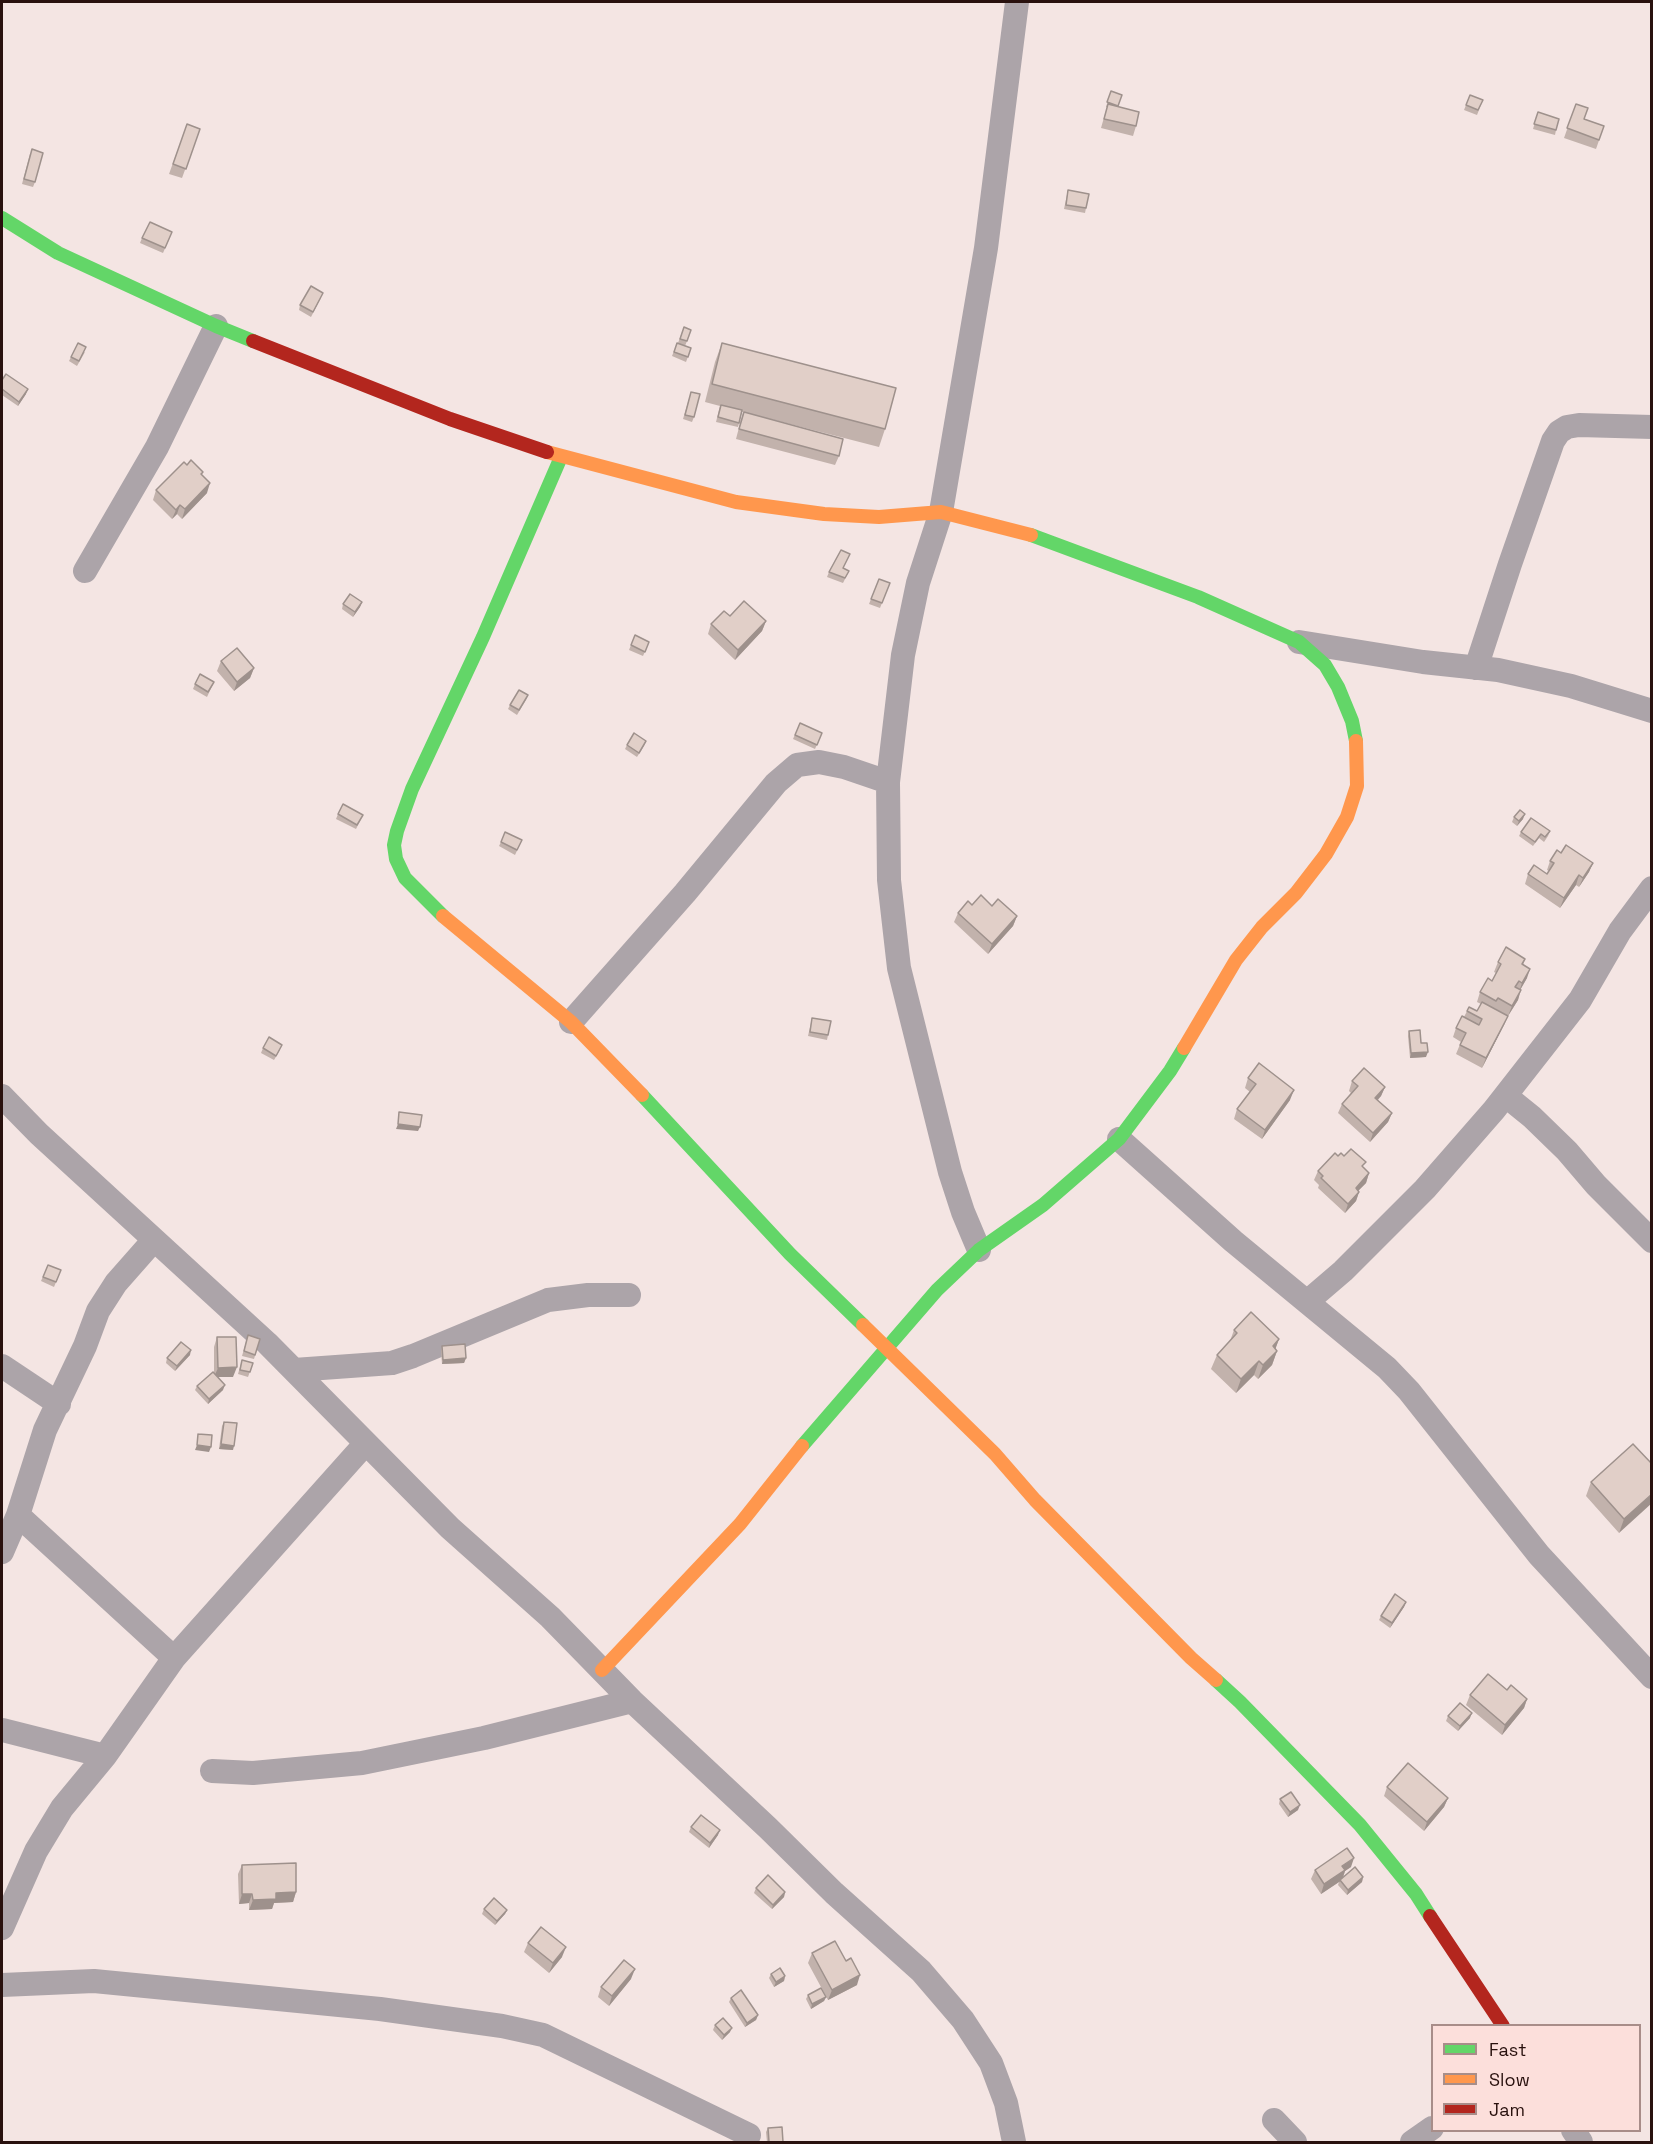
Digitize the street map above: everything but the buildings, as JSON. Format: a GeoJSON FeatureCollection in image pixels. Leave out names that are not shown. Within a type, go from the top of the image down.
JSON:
{"type":"FeatureCollection","features":[{"type":"Feature","properties":{"kind":"street"},"geometry":{"type":"LineString","coordinates":[[979,1250],[950,1172],[899,968],[889,880],[888,782],[903,655],[918,583],[941,512],[986,248],[1017,2]]}},
{"type":"Feature","properties":{"kind":"street"},"geometry":{"type":"LineString","coordinates":[[2,218],[58,253],[216,326],[450,419],[561,457],[736,502],[824,514],[879,517],[941,512],[1021,531],[1115,565],[1198,597],[1299,642],[1423,662],[1498,670],[1570,686],[1652,711]]}},
{"type":"Feature","properties":{"kind":"street"},"geometry":{"type":"LineString","coordinates":[[85,571],[157,447],[216,326]]}},
{"type":"Feature","properties":{"kind":"street"},"geometry":{"type":"LineString","coordinates":[[1476,668],[1517,542],[1553,441],[1559,432],[1567,427],[1578,425],[1652,427]]}},
{"type":"Feature","properties":{"kind":"street"},"geometry":{"type":"LineString","coordinates":[[561,457],[483,637],[417,780],[397,831],[394,845],[396,859],[405,878],[443,916],[571,1023],[625,1077],[790,1254],[995,1454],[1035,1500],[1191,1658],[1240,1702],[1360,1825],[1416,1894],[1502,2024]]}},
{"type":"Feature","properties":{"kind":"street"},"geometry":{"type":"LineString","coordinates":[[602,1670],[740,1524],[811,1435],[937,1290],[979,1250],[1043,1205],[1119,1139],[1170,1071],[1236,960],[1326,854],[1347,817],[1357,786],[1357,747],[1352,721],[1338,687],[1325,665],[1299,642]]}},
{"type":"Feature","properties":{"kind":"street"},"geometry":{"type":"LineString","coordinates":[[571,1023],[663,919],[776,783],[797,765],[819,762],[844,767],[888,782]]}},
{"type":"Feature","properties":{"kind":"street"},"geometry":{"type":"LineString","coordinates":[[1308,1301],[1343,1271],[1425,1188],[1506,1096],[1580,1000],[1620,932],[1652,888]]}},
{"type":"Feature","properties":{"kind":"street"},"geometry":{"type":"LineString","coordinates":[[2,1096],[153,1241],[267,1343],[450,1528],[550,1617],[632,1701],[834,1893],[921,1971],[963,2020],[991,2063],[1005,2103],[1014,2142]]}},
{"type":"Feature","properties":{"kind":"street"},"geometry":{"type":"LineString","coordinates":[[1506,1096],[1532,1117],[1567,1151],[1596,1185],[1652,1241]]}},
{"type":"Feature","properties":{"kind":"street"},"geometry":{"type":"LineString","coordinates":[[1119,1139],[1233,1240],[1387,1368],[1409,1391],[1539,1555],[1652,1677]]}},
{"type":"Feature","properties":{"kind":"street"},"geometry":{"type":"LineString","coordinates":[[2,1552],[18,1515],[45,1430],[85,1346],[98,1311],[116,1283],[153,1241]]}},
{"type":"Feature","properties":{"kind":"street"},"geometry":{"type":"LineString","coordinates":[[294,1370],[392,1362],[413,1356],[548,1300],[588,1295],[629,1295]]}},
{"type":"Feature","properties":{"kind":"street"},"geometry":{"type":"LineString","coordinates":[[2,1366],[58,1404]]}},
{"type":"Feature","properties":{"kind":"street"},"geometry":{"type":"LineString","coordinates":[[2,1928],[36,1851],[57,1816],[105,1756],[174,1658],[366,1443]]}},
{"type":"Feature","properties":{"kind":"street"},"geometry":{"type":"LineString","coordinates":[[18,1515],[174,1658]]}},
{"type":"Feature","properties":{"kind":"street"},"geometry":{"type":"LineString","coordinates":[[212,1771],[253,1773],[362,1763],[484,1738],[632,1701]]}},
{"type":"Feature","properties":{"kind":"street"},"geometry":{"type":"LineString","coordinates":[[2,1730],[105,1756]]}},
{"type":"Feature","properties":{"kind":"street"},"geometry":{"type":"LineString","coordinates":[[2,1985],[94,1981],[380,2009],[502,2026],[543,2035],[749,2135]]}},
{"type":"Feature","properties":{"kind":"street"},"geometry":{"type":"LineString","coordinates":[[1274,2120],[1295,2142]]}},
{"type":"Feature","properties":{"kind":"street"},"geometry":{"type":"LineString","coordinates":[[1412,2142],[1431,2129]]}},
{"type":"Feature","properties":{"kind":"traffic: fast"},"geometry":{"type":"LineString","coordinates":[[2,218],[58,253],[253,341]]}},
{"type":"Feature","properties":{"kind":"traffic: fast"},"geometry":{"type":"LineString","coordinates":[[443,916],[405,878],[396,859],[394,845],[397,831],[412,789],[483,637],[561,457]]}},
{"type":"Feature","properties":{"kind":"traffic: fast"},"geometry":{"type":"LineString","coordinates":[[1031,535],[1198,597],[1299,642],[1325,665],[1338,687],[1352,721],[1356,741]]}},
{"type":"Feature","properties":{"kind":"traffic: fast"},"geometry":{"type":"LineString","coordinates":[[802,1446],[937,1290],[979,1250],[1043,1205],[1119,1139],[1170,1071],[1184,1048]]}},
{"type":"Feature","properties":{"kind":"traffic: fast"},"geometry":{"type":"LineString","coordinates":[[642,1095],[790,1254],[863,1325]]}},
{"type":"Feature","properties":{"kind":"traffic: fast"},"geometry":{"type":"LineString","coordinates":[[1216,1680],[1360,1825],[1416,1894],[1430,1916]]}},
{"type":"Feature","properties":{"kind":"traffic: slow"},"geometry":{"type":"LineString","coordinates":[[547,452],[736,502],[824,514],[879,517],[941,512],[1031,535]]}},
{"type":"Feature","properties":{"kind":"traffic: slow"},"geometry":{"type":"LineString","coordinates":[[1184,1048],[1236,960],[1262,927],[1296,893],[1326,854],[1347,817],[1357,786],[1356,741]]}},
{"type":"Feature","properties":{"kind":"traffic: slow"},"geometry":{"type":"LineString","coordinates":[[443,916],[571,1022],[642,1095]]}},
{"type":"Feature","properties":{"kind":"traffic: slow"},"geometry":{"type":"LineString","coordinates":[[863,1325],[995,1454],[1035,1500],[1191,1658],[1216,1680]]}},
{"type":"Feature","properties":{"kind":"traffic: slow"},"geometry":{"type":"LineString","coordinates":[[602,1670],[740,1524],[802,1446]]}},
{"type":"Feature","properties":{"kind":"traffic: jam"},"geometry":{"type":"LineString","coordinates":[[253,341],[450,419],[547,452]]}},
{"type":"Feature","properties":{"kind":"traffic: jam"},"geometry":{"type":"LineString","coordinates":[[1430,1916],[1502,2024]]}}]}
